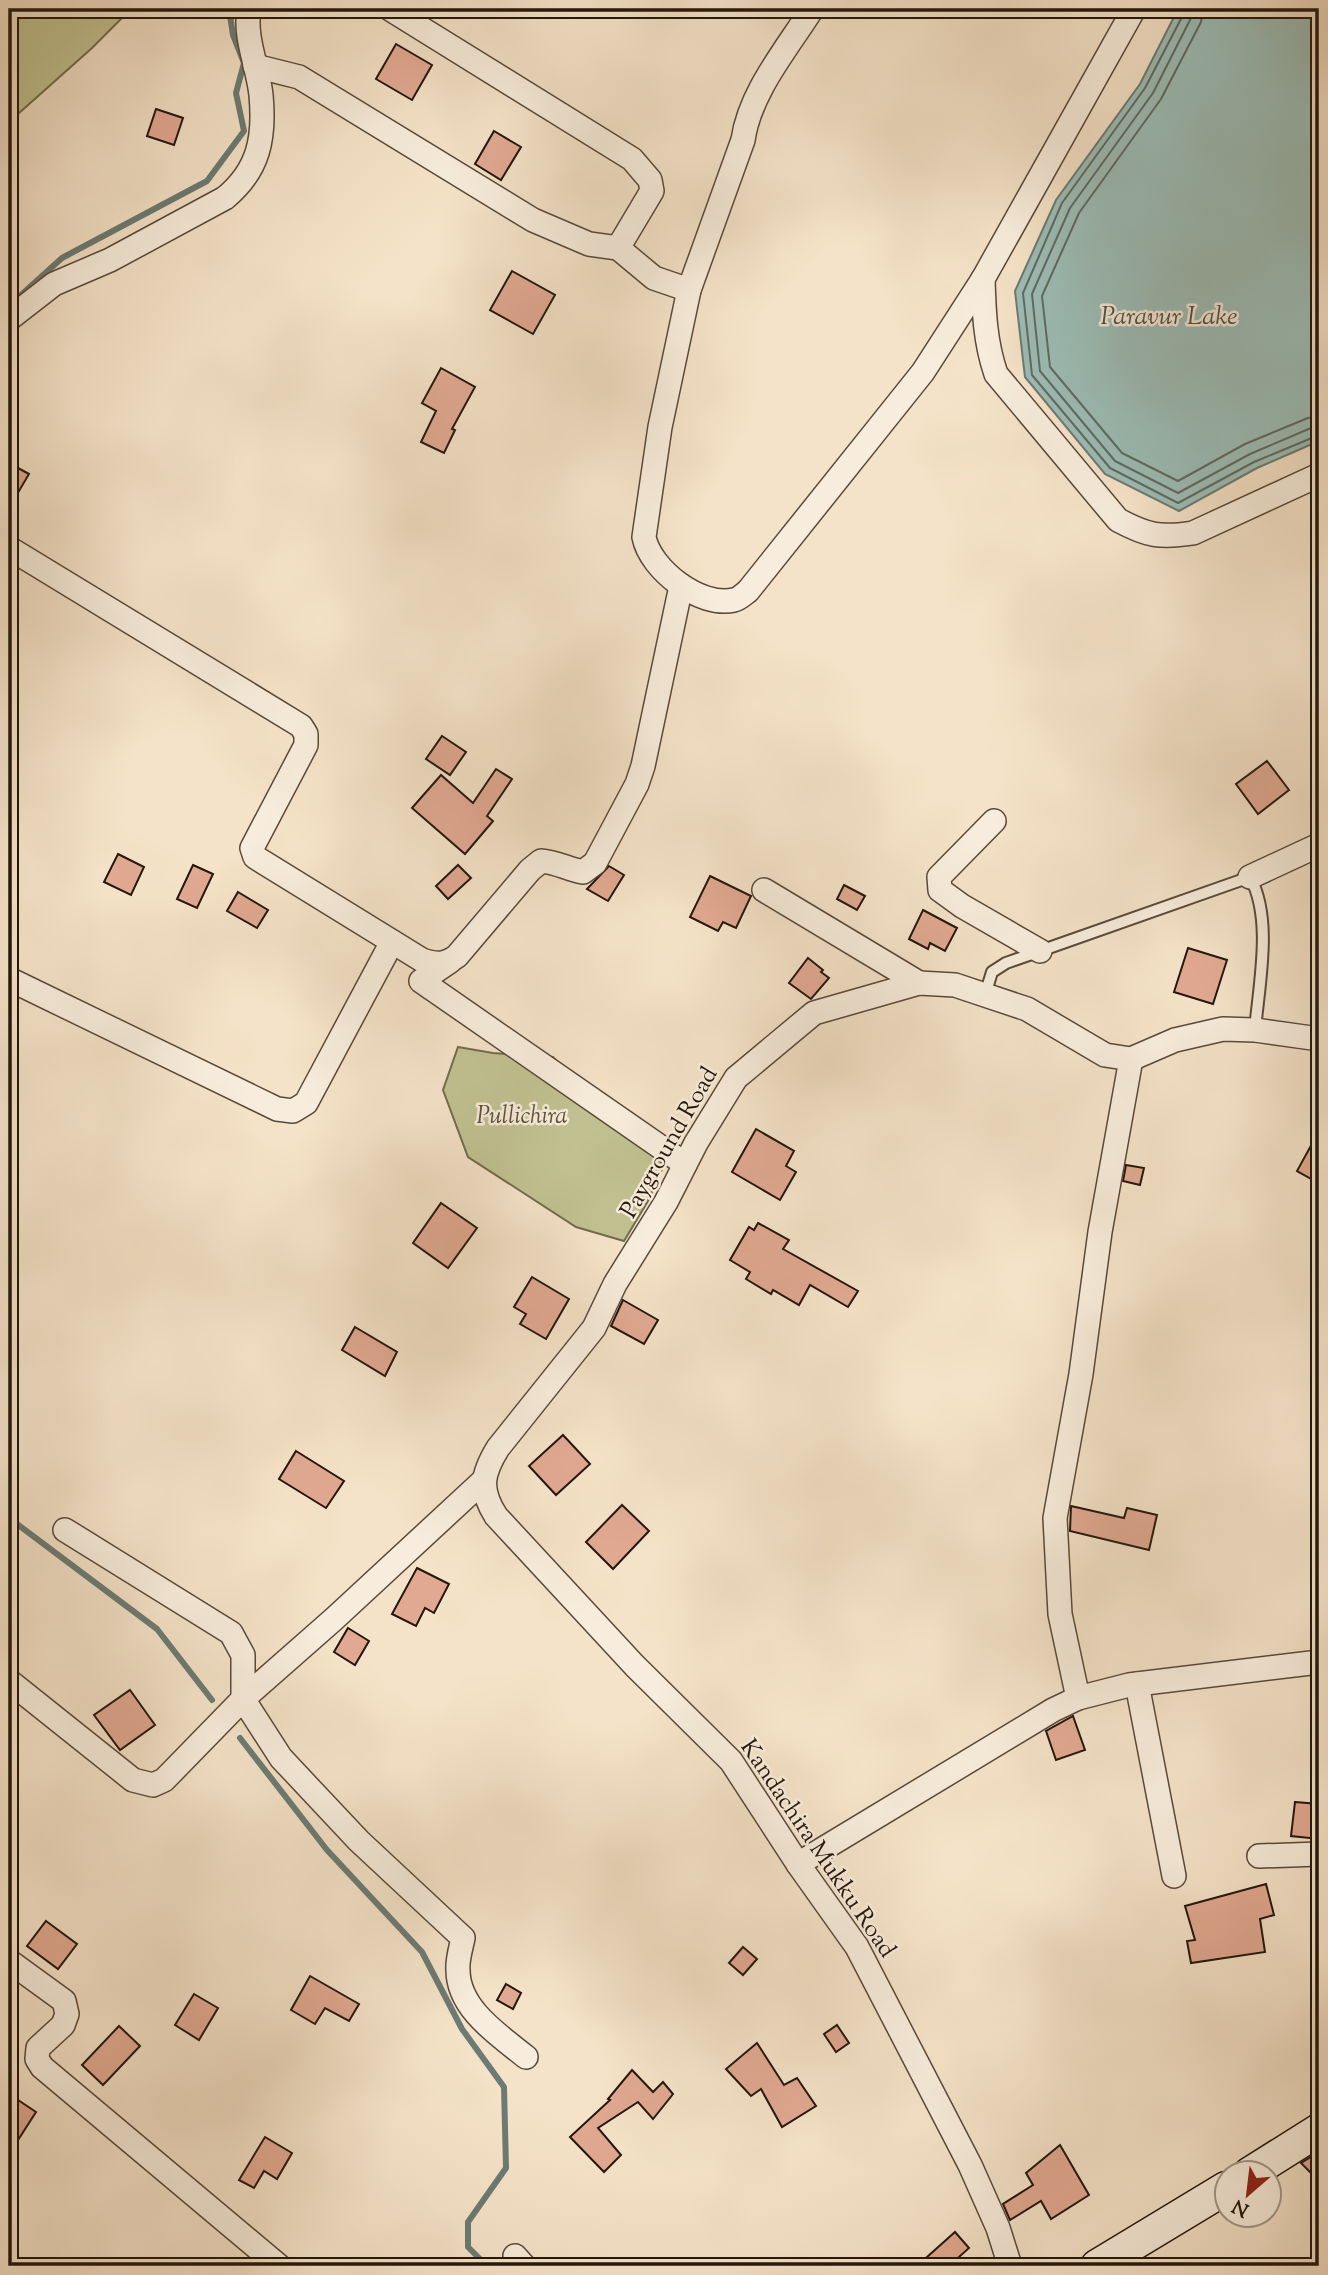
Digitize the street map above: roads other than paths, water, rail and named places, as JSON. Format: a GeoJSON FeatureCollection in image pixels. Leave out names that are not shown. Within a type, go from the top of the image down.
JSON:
{"type":"FeatureCollection","features":[{"type":"Feature","properties":{"kind":"main road"},"geometry":{"type":"LineString","coordinates":[[1271,2160],[1319,2130]]}},
{"type":"Feature","properties":{"kind":"main road"},"geometry":{"type":"LineString","coordinates":[[1097,2266],[1212,2197]]}},
{"type":"Feature","properties":{"kind":"street"},"geometry":{"type":"LineString","coordinates":[[9,318],[54,284],[110,260],[225,198],[241,185],[252,169],[259,141],[261,95],[250,45],[249,9]]}},
{"type":"Feature","properties":{"kind":"street"},"geometry":{"type":"LineString","coordinates":[[390,9],[637,164],[650,180],[652,191],[618,248]]}},
{"type":"Feature","properties":{"kind":"street"},"geometry":{"type":"LineString","coordinates":[[812,9],[752,102],[745,122],[743,140],[689,289],[660,426],[644,537],[647,550],[681,586],[714,601],[735,600],[748,591],[923,372],[983,279],[1134,9]]}},
{"type":"Feature","properties":{"kind":"street"},"geometry":{"type":"LineString","coordinates":[[255,66],[299,77],[533,220],[589,244],[618,248],[654,278],[689,289]]}},
{"type":"Feature","properties":{"kind":"street"},"geometry":{"type":"LineString","coordinates":[[983,279],[988,353],[996,373],[1118,520],[1143,533],[1170,536],[1193,533],[1319,475]]}},
{"type":"Feature","properties":{"kind":"street"},"geometry":{"type":"LineString","coordinates":[[9,548],[301,726],[306,734],[306,745],[252,848],[255,857],[422,960],[436,965],[449,962]]}},
{"type":"Feature","properties":{"kind":"street"},"geometry":{"type":"LineString","coordinates":[[681,586],[643,766],[637,784],[595,863],[583,872],[569,869],[554,861],[541,861],[530,870],[457,956],[421,981],[685,1164]]}},
{"type":"Feature","properties":{"kind":"street"},"geometry":{"type":"LineString","coordinates":[[994,821],[939,877],[940,890],[962,906],[1041,951]]}},
{"type":"Feature","properties":{"kind":"street"},"geometry":{"type":"LineString","coordinates":[[1250,877],[1319,845]]}},
{"type":"Feature","properties":{"kind":"street"},"geometry":{"type":"LineString","coordinates":[[764,890],[919,983]]}},
{"type":"Feature","properties":{"kind":"street"},"geometry":{"type":"LineString","coordinates":[[9,979],[277,1109],[293,1111],[306,1103],[392,942]]}},
{"type":"Feature","properties":{"kind":"street","name":"Payground Road"},"geometry":{"type":"LineString","coordinates":[[483,1481],[487,1465],[498,1448],[594,1328],[615,1284],[666,1202],[685,1164],[736,1078],[814,1013],[919,983],[955,985],[1027,1009],[1105,1055],[1131,1059]]}},
{"type":"Feature","properties":{"kind":"street"},"geometry":{"type":"LineString","coordinates":[[1078,1698],[1060,1614],[1055,1518],[1081,1374],[1100,1232],[1131,1059],[1187,1037],[1223,1029],[1255,1030],[1319,1039]]}},
{"type":"Feature","properties":{"kind":"street"},"geometry":{"type":"LineString","coordinates":[[9,1682],[133,1780],[153,1785],[164,1780],[243,1699],[483,1481]]}},
{"type":"Feature","properties":{"kind":"street","name":"Kandachira Mukku Road"},"geometry":{"type":"LineString","coordinates":[[483,1481],[487,1502],[495,1516],[635,1666],[731,1761],[798,1864],[857,1947],[970,2165],[998,2228],[1010,2266]]}},
{"type":"Feature","properties":{"kind":"street"},"geometry":{"type":"LineString","coordinates":[[65,1530],[231,1633],[243,1655],[243,1699],[281,1758],[359,1841],[463,1938],[457,1970],[464,1998],[488,2025],[526,2057]]}},
{"type":"Feature","properties":{"kind":"street"},"geometry":{"type":"LineString","coordinates":[[798,1864],[1053,1710],[1078,1698],[1137,1684],[1319,1662]]}},
{"type":"Feature","properties":{"kind":"street"},"geometry":{"type":"LineString","coordinates":[[1137,1684],[1174,1876]]}},
{"type":"Feature","properties":{"kind":"street"},"geometry":{"type":"LineString","coordinates":[[1259,1856],[1319,1854]]}},
{"type":"Feature","properties":{"kind":"street"},"geometry":{"type":"LineString","coordinates":[[9,1961],[64,2001],[67,2014],[63,2025],[38,2048],[37,2059],[42,2067],[279,2266]]}},
{"type":"Feature","properties":{"kind":"lane"},"geometry":{"type":"LineString","coordinates":[[985,995],[992,972],[1006,963],[1250,877],[1257,890],[1264,923],[1255,1030]]}},
{"type":"Feature","properties":{"kind":"water","name":"Paravur Lake"},"geometry":{"type":"Polygon","coordinates":[[[1178,9],[1319,9],[1319,441],[1257,468],[1179,511],[1105,474],[1025,377],[1015,291],[1056,200],[1140,84],[1178,9]]]}},
{"type":"Feature","properties":{"kind":"waterway"},"geometry":{"type":"LineString","coordinates":[[11,304],[62,258],[207,181],[244,131],[236,93],[244,63],[233,35],[229,9]]}},
{"type":"Feature","properties":{"kind":"waterway"},"geometry":{"type":"LineString","coordinates":[[9,1518],[157,1629],[212,1700]]}},
{"type":"Feature","properties":{"kind":"waterway"},"geometry":{"type":"LineString","coordinates":[[240,1738],[327,1850],[422,1952],[462,2029],[504,2087],[506,2168],[468,2222],[468,2247],[487,2266]]}},
{"type":"Feature","properties":{"kind":"park label","name":"Pullichira"},"geometry":{"type":"Point","coordinates":[522,1117]}}]}
